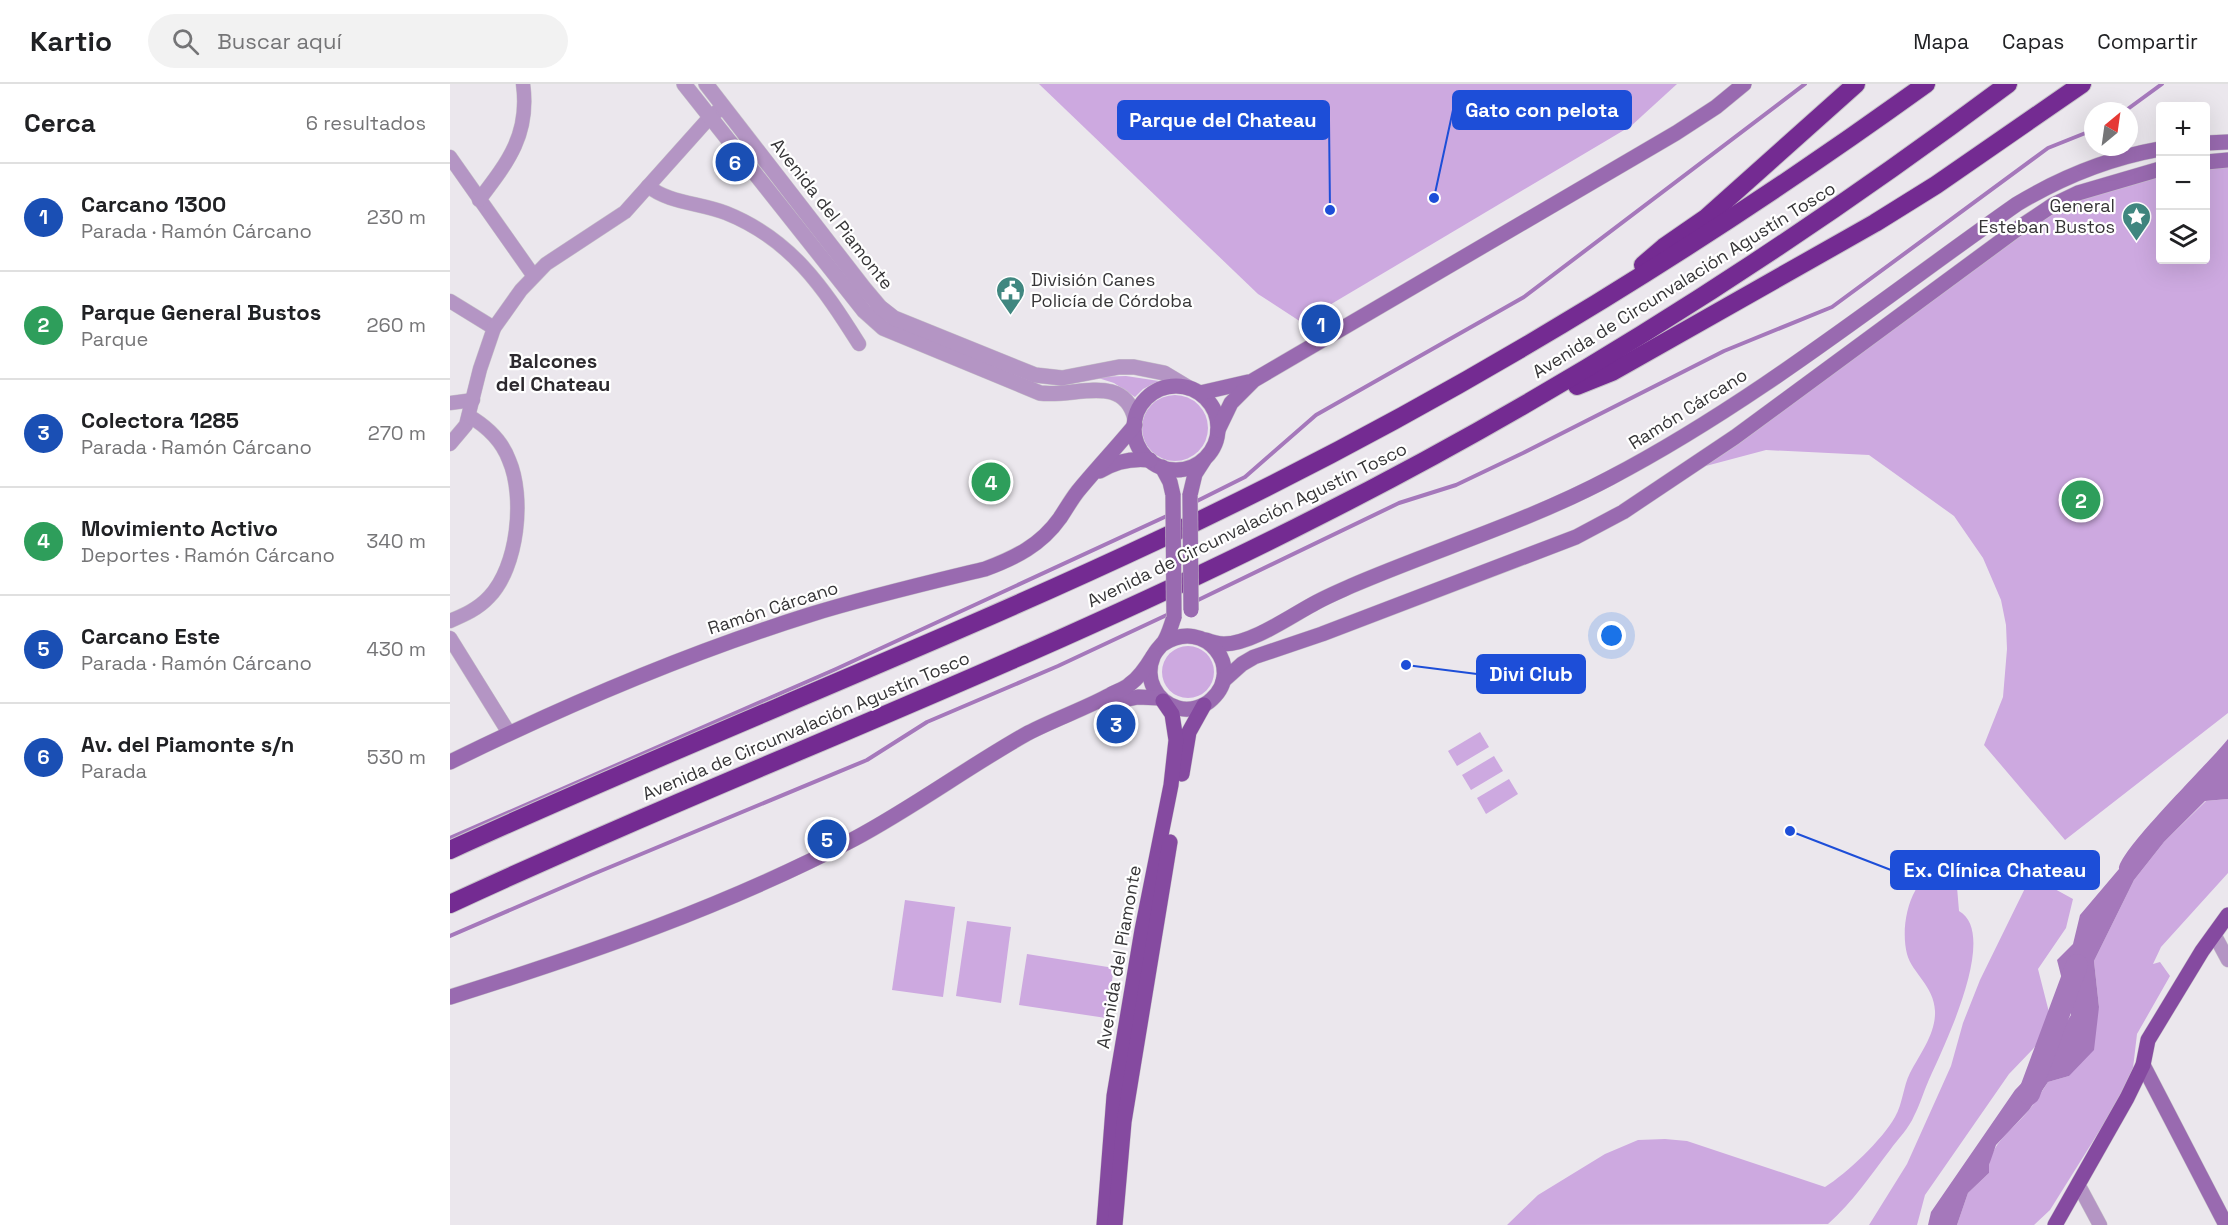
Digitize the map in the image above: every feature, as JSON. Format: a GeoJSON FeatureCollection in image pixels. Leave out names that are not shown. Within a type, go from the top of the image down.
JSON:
{"type":"FeatureCollection","features":[{"type":"Feature","properties":{"kind":"highway"},"geometry":{"type":"LineString","coordinates":[[1598,304],[1664,247],[1706,218],[1856,84]]}},
{"type":"Feature","properties":{"kind":"highway","name":"Avenida de Circunvalación Agustín Tosco"},"geometry":{"type":"LineString","coordinates":[[450,850],[629,770],[927,644],[1156,541],[1334,453],[1413,411],[1598,304],[1842,145],[1926,84]]}},
{"type":"Feature","properties":{"kind":"highway","name":"Avenida de Circunvalación Agustín Tosco"},"geometry":{"type":"LineString","coordinates":[[450,904],[581,844],[937,694],[1160,594],[1315,519],[1506,416],[1659,325],[1869,186],[2008,84]]}},
{"type":"Feature","properties":{"kind":"highway"},"geometry":{"type":"LineString","coordinates":[[1506,416],[1612,372],[1875,223],[1978,158],[2082,84]]}},
{"type":"Feature","properties":{"kind":"main road"},"geometry":{"type":"LineString","coordinates":[[1223,681],[1223,662],[1213,646],[1204,639],[1192,623],[1190,495],[1195,474],[1216,441],[1218,430],[1231,403],[1254,380],[1676,134],[1716,107],[1743,84]]}},
{"type":"Feature","properties":{"kind":"main road"},"geometry":{"type":"LineString","coordinates":[[2210,143],[2228,142]]}},
{"type":"Feature","properties":{"kind":"main road","name":"Ramón Cárcano"},"geometry":{"type":"LineString","coordinates":[[1204,639],[1223,644],[1238,642],[1356,584],[1533,515],[1608,479],[1671,445],[1732,407],[2017,204],[2091,166],[2156,150]]}},
{"type":"Feature","properties":{"kind":"main road"},"geometry":{"type":"LineString","coordinates":[[2210,162],[2228,160]]}},
{"type":"Feature","properties":{"kind":"main road"},"geometry":{"type":"LineString","coordinates":[[1254,380],[1195,391],[1177,386],[1155,392],[1139,408],[1135,422],[1137,443],[1170,482],[1173,495],[1174,616],[1150,667],[1150,678],[1162,699],[1172,706],[1183,709],[1204,705],[1212,699],[1223,681],[1254,657],[1322,634],[1576,537],[1623,512],[1735,437],[2053,205],[2078,193],[2156,170]]}},
{"type":"Feature","properties":{"kind":"main road"},"geometry":{"type":"LineString","coordinates":[[1195,391],[1214,410],[1218,430]]}},
{"type":"Feature","properties":{"kind":"main road","name":"Ramón Cárcano"},"geometry":{"type":"LineString","coordinates":[[450,762],[614,686],[747,636],[810,614],[986,569],[1012,559],[1033,547],[1046,534],[1135,422]]}},
{"type":"Feature","properties":{"kind":"main road","name":"Ramón Cárcano"},"geometry":{"type":"LineString","coordinates":[[1089,478],[1121,461],[1139,459],[1156,464]]}},
{"type":"Feature","properties":{"kind":"main road"},"geometry":{"type":"LineString","coordinates":[[1156,464],[1184,469],[1204,460]]}},
{"type":"Feature","properties":{"kind":"main road"},"geometry":{"type":"LineString","coordinates":[[450,997],[520,975],[660,925],[792,870],[901,813],[1028,733],[1083,709],[1130,684],[1143,672],[1158,650],[1182,636],[1204,639]]}},
{"type":"Feature","properties":{"kind":"main road"},"geometry":{"type":"LineString","coordinates":[[1083,709],[1138,697],[1162,699]]}},
{"type":"Feature","properties":{"kind":"main road","name":"Avenida del Piamonte"},"geometry":{"type":"LineString","coordinates":[[1104,1225],[1114,1096],[1142,930],[1173,774],[1176,740],[1174,723],[1172,714],[1162,699]]}},
{"type":"Feature","properties":{"kind":"main road","name":"Avenida del Piamonte"},"geometry":{"type":"LineString","coordinates":[[1115,1225],[1124,1122],[1155,930],[1189,732],[1204,705]]}},
{"type":"Feature","properties":{"kind":"main road"},"geometry":{"type":"LineString","coordinates":[[2055,1225],[2127,1098],[2143,1065],[2148,1040],[2228,915]]}},
{"type":"Feature","properties":{"kind":"main road"},"geometry":{"type":"LineString","coordinates":[[2143,1065],[2220,1222]]}},
{"type":"Feature","properties":{"kind":"street"},"geometry":{"type":"LineString","coordinates":[[479,200],[518,142],[525,101],[523,84]]}},
{"type":"Feature","properties":{"kind":"street","name":"Avenida del Piamonte"},"geometry":{"type":"LineString","coordinates":[[684,84],[864,311],[883,328],[1040,393],[1054,395],[1098,389],[1109,390],[1127,400],[1133,408],[1135,422]]}},
{"type":"Feature","properties":{"kind":"street","name":"Avenida del Piamonte"},"geometry":{"type":"LineString","coordinates":[[706,84],[864,288],[880,307],[894,318],[1035,375],[1062,378],[1119,367],[1134,367],[1164,374],[1195,391]]}},
{"type":"Feature","properties":{"kind":"street"},"geometry":{"type":"LineString","coordinates":[[450,444],[466,425],[480,369],[494,328],[533,275],[594,231],[618,218],[710,117],[724,106]]}},
{"type":"Feature","properties":{"kind":"street"},"geometry":{"type":"LineString","coordinates":[[450,157],[533,275]]}},
{"type":"Feature","properties":{"kind":"street"},"geometry":{"type":"LineString","coordinates":[[648,186],[661,196],[702,204],[728,213],[751,225],[775,242],[795,257],[820,284],[859,344]]}},
{"type":"Feature","properties":{"kind":"street"},"geometry":{"type":"LineString","coordinates":[[450,301],[494,328]]}},
{"type":"Feature","properties":{"kind":"street"},"geometry":{"type":"LineString","coordinates":[[450,403],[473,400]]}},
{"type":"Feature","properties":{"kind":"street"},"geometry":{"type":"LineString","coordinates":[[450,621],[469,613],[481,604],[497,586],[509,561],[517,512],[515,475],[509,458],[495,437],[469,416]]}},
{"type":"Feature","properties":{"kind":"street"},"geometry":{"type":"LineString","coordinates":[[450,638],[509,733]]}},
{"type":"Feature","properties":{"kind":"street"},"geometry":{"type":"LineString","coordinates":[[2214,934],[2228,960]]}},
{"type":"Feature","properties":{"kind":"street"},"geometry":{"type":"LineString","coordinates":[[2078,1184],[2100,1225]]}},
{"type":"Feature","properties":{"kind":"shaded area"},"geometry":{"type":"Polygon","coordinates":[[[1039,84],[1677,84],[1631,126],[1301,322],[1258,294],[1039,84]]]}},
{"type":"Feature","properties":{"kind":"shaded area"},"geometry":{"type":"Polygon","coordinates":[[[2228,167],[2228,713],[2065,840],[1984,745],[2003,697],[2007,649],[2006,625],[2001,600],[1983,558],[1954,516],[1869,455],[1766,450],[1702,467],[1990,254],[2066,206],[2105,189],[2156,176],[2156,264],[2210,264],[2210,168],[2228,167]]]}},
{"type":"Feature","properties":{"kind":"shaded area"},"geometry":{"type":"Polygon","coordinates":[[[1126,376],[1159,381],[1143,389],[1135,397],[1114,383],[1095,377],[1126,376]]]}},
{"type":"Feature","properties":{"kind":"shaded area"},"geometry":{"type":"Polygon","coordinates":[[[1175,395],[1187,398],[1198,405],[1205,416],[1208,428],[1205,440],[1198,451],[1187,458],[1175,461],[1163,458],[1152,451],[1145,440],[1142,428],[1145,416],[1152,405],[1163,398],[1175,395]]]}},
{"type":"Feature","properties":{"kind":"shaded area"},"geometry":{"type":"Polygon","coordinates":[[[1188,646],[1202,650],[1210,658],[1214,672],[1210,686],[1202,694],[1188,698],[1174,694],[1166,686],[1162,672],[1166,658],[1174,650],[1188,646]]]}},
{"type":"Feature","properties":{"kind":"shaded area"},"geometry":{"type":"Polygon","coordinates":[[[1480,732],[1489,747],[1457,766],[1448,751],[1480,732]]]}},
{"type":"Feature","properties":{"kind":"shaded area"},"geometry":{"type":"Polygon","coordinates":[[[2228,739],[2228,799],[2205,801],[2164,842],[2134,880],[2094,961],[2099,1007],[2094,1050],[2069,1076],[2048,1082],[2029,1110],[1996,1145],[1989,1165],[1989,1173],[1968,1193],[1957,1225],[1928,1225],[1931,1212],[2015,1090],[2039,1065],[2071,1015],[2057,960],[2073,944],[2080,915],[2119,869],[2133,844],[2228,739]]]}},
{"type":"Feature","properties":{"kind":"shaded area"},"geometry":{"type":"Polygon","coordinates":[[[1494,756],[1503,771],[1471,790],[1462,775],[1494,756]]]}},
{"type":"Feature","properties":{"kind":"shaded area"},"geometry":{"type":"Polygon","coordinates":[[[1509,779],[1518,794],[1486,814],[1477,798],[1509,779]]]}},
{"type":"Feature","properties":{"kind":"shaded area"},"geometry":{"type":"Polygon","coordinates":[[[2228,799],[2228,873],[2161,947],[2153,964],[2160,962],[2170,976],[2137,1034],[2133,1068],[2120,1098],[2050,1210],[2034,1225],[1957,1225],[1968,1193],[1989,1173],[1992,1154],[2002,1138],[2029,1110],[2048,1082],[2069,1076],[2099,1007],[2094,961],[2134,880],[2164,842],[2206,801],[2228,799]]]}},
{"type":"Feature","properties":{"kind":"shaded area"},"geometry":{"type":"Polygon","coordinates":[[[1949,866],[1956,875],[1959,911],[1970,924],[1973,943],[1971,967],[1955,1020],[1912,1120],[1861,1188],[1828,1224],[1507,1225],[1538,1195],[1605,1154],[1638,1140],[1687,1141],[1825,1187],[1843,1174],[1873,1145],[1895,1117],[1910,1073],[1933,1027],[1934,1002],[1907,954],[1905,928],[1907,913],[1917,887],[1936,869],[1949,866]]]}},
{"type":"Feature","properties":{"kind":"shaded area"},"geometry":{"type":"Polygon","coordinates":[[[2031,876],[2073,899],[2066,928],[2038,969],[2052,1024],[2033,1049],[2009,1074],[1925,1195],[1917,1225],[1869,1225],[1907,1164],[1951,1066],[1963,1023],[1980,980],[2031,876]]]}},
{"type":"Feature","properties":{"kind":"shaded area"},"geometry":{"type":"Polygon","coordinates":[[[905,900],[955,907],[943,997],[892,990],[905,900]]]}},
{"type":"Feature","properties":{"kind":"shaded area"},"geometry":{"type":"Polygon","coordinates":[[[967,921],[1011,927],[1001,1003],[956,996],[967,921]]]}},
{"type":"Feature","properties":{"kind":"shaded area"},"geometry":{"type":"Polygon","coordinates":[[[1027,954],[1114,968],[1106,1018],[1019,1005],[1027,954]]]}},
{"type":"Feature","properties":{"kind":"waterway"},"geometry":{"type":"LineString","coordinates":[[1195,502],[1245,477],[1316,415],[1524,297],[1805,84]]}},
{"type":"Feature","properties":{"kind":"waterway"},"geometry":{"type":"LineString","coordinates":[[2137,102],[2162,84]]}},
{"type":"Feature","properties":{"kind":"waterway"},"geometry":{"type":"LineString","coordinates":[[1194,602],[1399,503],[1456,485],[1724,351],[1832,307],[2048,148],[2084,134]]}},
{"type":"Feature","properties":{"kind":"waterway"},"geometry":{"type":"LineString","coordinates":[[450,838],[836,669],[1169,515]]}},
{"type":"Feature","properties":{"kind":"waterway"},"geometry":{"type":"LineString","coordinates":[[450,936],[867,760],[927,722],[1058,666],[1171,613]]}},
{"type":"Feature","properties":{"kind":"waterway"},"geometry":{"type":"LineString","coordinates":[[2029,1094],[2077,965]]}},
{"type":"Feature","properties":{"kind":"place","name":"Av. del Piamonte s/n"},"geometry":{"type":"Point","coordinates":[735,162]}},
{"type":"Feature","properties":{"kind":"place","name":"Gato con pelota"},"geometry":{"type":"Point","coordinates":[1434,198]}},
{"type":"Feature","properties":{"kind":"place","name":"Parque del Chateau"},"geometry":{"type":"Point","coordinates":[1330,210]}},
{"type":"Feature","properties":{"kind":"place","name":"General Esteban Bustos"},"geometry":{"type":"Point","coordinates":[2136,242]}},
{"type":"Feature","properties":{"kind":"place","name":"División Canes Policía de Córdoba"},"geometry":{"type":"Point","coordinates":[1010,316]}},
{"type":"Feature","properties":{"kind":"place","name":"Carcano 1300"},"geometry":{"type":"Point","coordinates":[1321,324]}},
{"type":"Feature","properties":{"kind":"place","name":"Movimiento Activo"},"geometry":{"type":"Point","coordinates":[991,482]}},
{"type":"Feature","properties":{"kind":"place","name":"Parque General Bustos"},"geometry":{"type":"Point","coordinates":[2081,500]}},
{"type":"Feature","properties":{"kind":"place","name":"Divi Club"},"geometry":{"type":"Point","coordinates":[1406,665]}},
{"type":"Feature","properties":{"kind":"place","name":"Colectora 1285"},"geometry":{"type":"Point","coordinates":[1116,724]}},
{"type":"Feature","properties":{"kind":"place","name":"Ex. Clínica Chateau"},"geometry":{"type":"Point","coordinates":[1790,831]}},
{"type":"Feature","properties":{"kind":"place","name":"Carcano Este"},"geometry":{"type":"Point","coordinates":[827,839]}},
{"type":"Feature","properties":{"kind":"district","name":"Balcones del Chateau"},"geometry":{"type":"Point","coordinates":[553,372]}}]}
